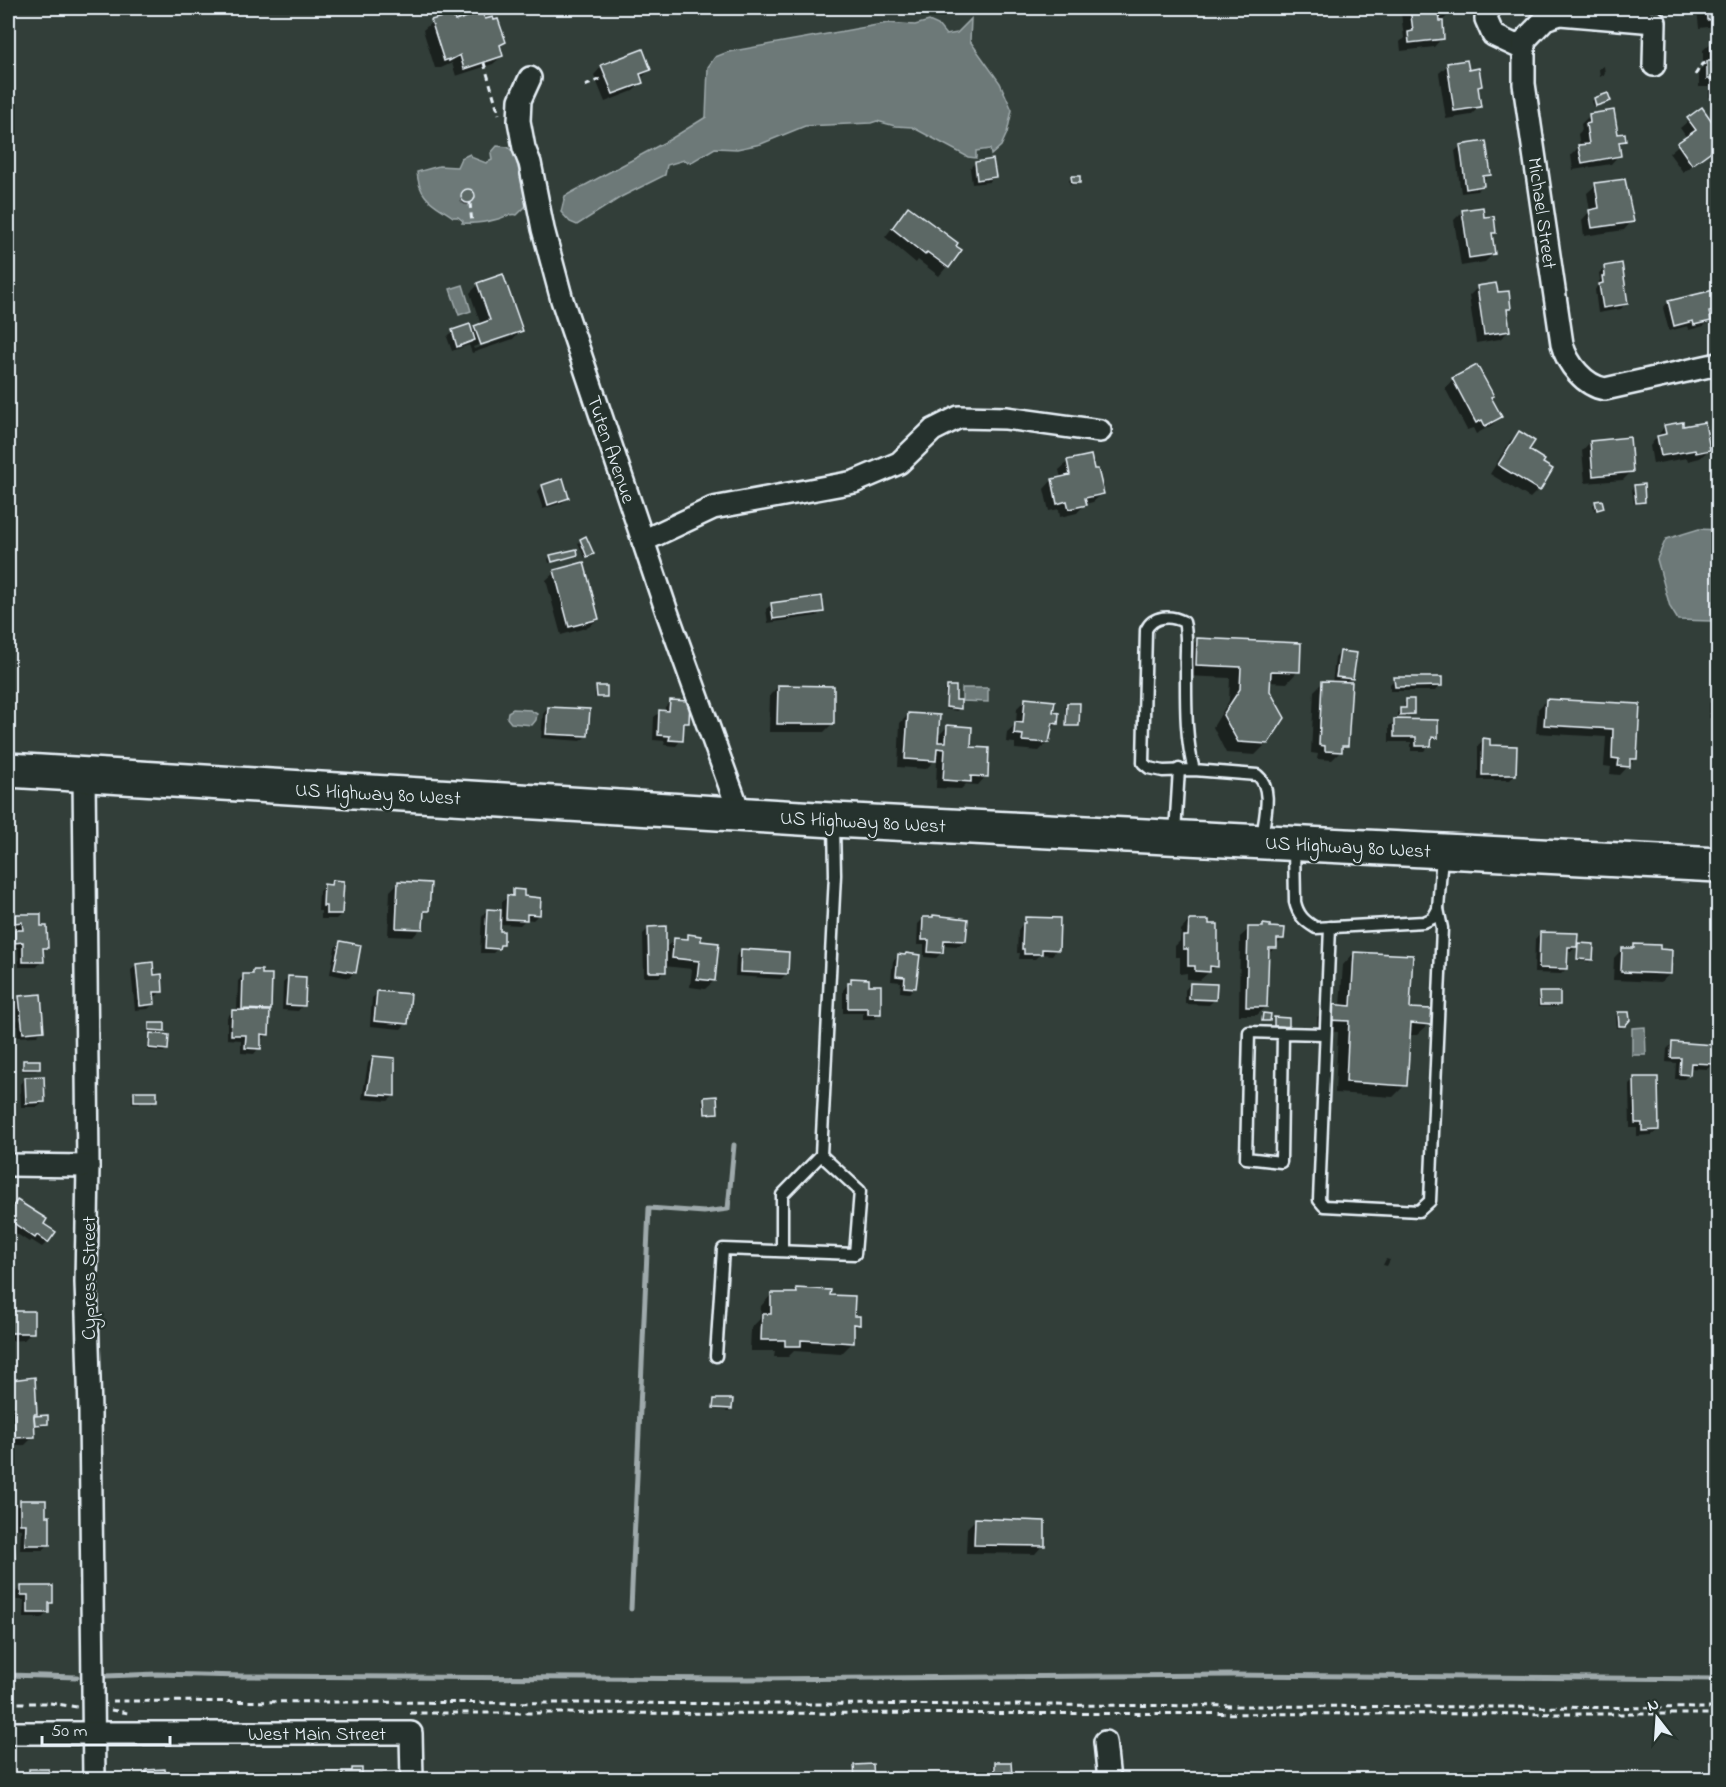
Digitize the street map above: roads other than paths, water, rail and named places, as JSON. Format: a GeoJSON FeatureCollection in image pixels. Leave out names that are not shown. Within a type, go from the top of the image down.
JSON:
{"type":"FeatureCollection","features":[{"type":"Feature","properties":{"kind":"main road","name":"US Highway 80 West"},"geometry":{"type":"LineString","coordinates":[[8,770],[834,820],[1719,865]]}},
{"type":"Feature","properties":{"kind":"street"},"geometry":{"type":"LineString","coordinates":[[1489,8],[1486,19],[1492,35],[1524,49],[1524,41],[1540,13],[1656,15],[1654,65]]}},
{"type":"Feature","properties":{"kind":"street","name":"Michael Street"},"geometry":{"type":"LineString","coordinates":[[1524,49],[1526,96],[1562,344],[1567,357],[1584,379],[1595,388],[1605,389],[1719,364]]}},
{"type":"Feature","properties":{"kind":"street","name":"Tuten Avenue"},"geometry":{"type":"LineString","coordinates":[[530,78],[520,100],[519,121],[543,229],[562,300],[740,814]]}},
{"type":"Feature","properties":{"kind":"street"},"geometry":{"type":"LineString","coordinates":[[644,541],[713,508],[854,482],[899,463],[933,430],[959,417],[1006,418],[1100,430]]}},
{"type":"Feature","properties":{"kind":"street","name":"Cypress Street"},"geometry":{"type":"LineString","coordinates":[[84,776],[88,1166],[86,1282],[95,1705],[92,1732],[94,1779]]}},
{"type":"Feature","properties":{"kind":"street"},"geometry":{"type":"LineString","coordinates":[[8,1165],[88,1166]]}},
{"type":"Feature","properties":{"kind":"street","name":"West Main Street"},"geometry":{"type":"LineString","coordinates":[[8,1732],[92,1732],[411,1723],[412,1779]]}},
{"type":"Feature","properties":{"kind":"street"},"geometry":{"type":"LineString","coordinates":[[1105,1742],[1109,1779]]}},
{"type":"Feature","properties":{"kind":"lane"},"geometry":{"type":"LineString","coordinates":[[1194,770],[1190,754],[1186,630],[1184,622],[1179,619],[1158,618],[1150,623],[1146,630],[1143,763],[1149,768],[1163,771],[1179,769],[1257,775],[1267,788],[1262,842]]}},
{"type":"Feature","properties":{"kind":"lane"},"geometry":{"type":"LineString","coordinates":[[1175,837],[1179,769]]}},
{"type":"Feature","properties":{"kind":"lane"},"geometry":{"type":"LineString","coordinates":[[782,1250],[782,1195],[821,1155],[835,875],[834,820]]}},
{"type":"Feature","properties":{"kind":"lane"},"geometry":{"type":"LineString","coordinates":[[1294,844],[1294,902],[1305,922],[1316,928],[1424,922],[1433,918],[1438,909]]}},
{"type":"Feature","properties":{"kind":"lane"},"geometry":{"type":"LineString","coordinates":[[1330,927],[1319,1200],[1324,1206],[1419,1211],[1430,1201],[1442,928],[1438,909],[1442,852]]}},
{"type":"Feature","properties":{"kind":"lane"},"geometry":{"type":"LineString","coordinates":[[1283,1033],[1281,1162],[1246,1158],[1249,1032],[1325,1034]]}},
{"type":"Feature","properties":{"kind":"lane"},"geometry":{"type":"LineString","coordinates":[[716,1356],[723,1249],[855,1254],[860,1191],[821,1155]]}},
{"type":"Feature","properties":{"kind":"waterway"},"geometry":{"type":"LineString","coordinates":[[631,1609],[649,1208],[704,1212],[728,1209],[734,1145]]}},
{"type":"Feature","properties":{"kind":"waterway"},"geometry":{"type":"LineString","coordinates":[[106,1676],[157,1674],[748,1679],[1233,1675],[1718,1679]]}},
{"type":"Feature","properties":{"kind":"waterway"},"geometry":{"type":"LineString","coordinates":[[8,1675],[77,1677]]}}]}
